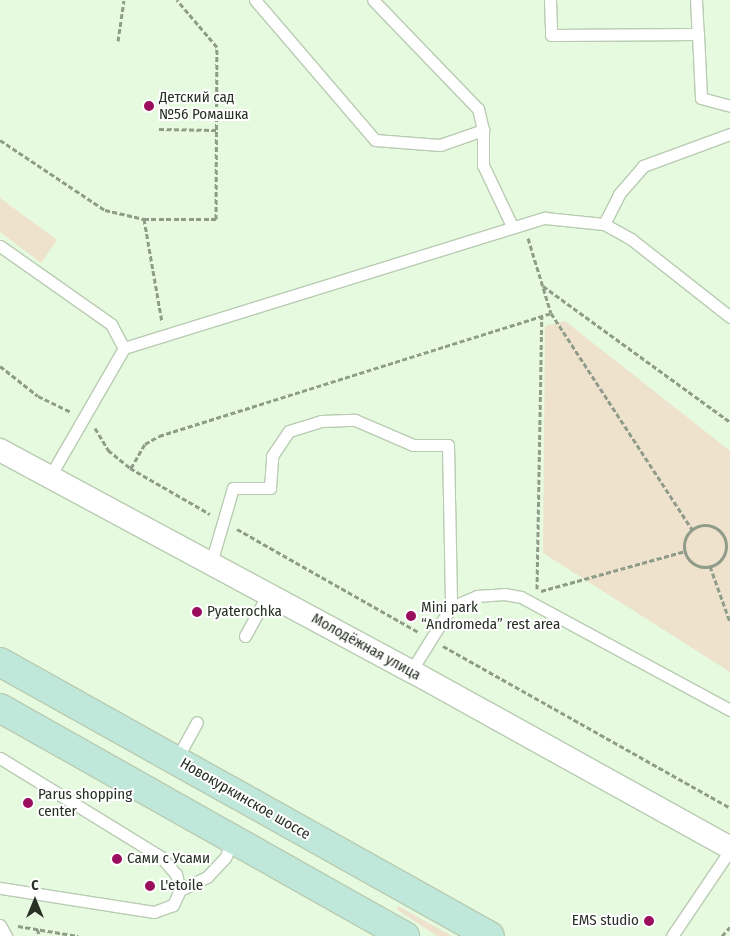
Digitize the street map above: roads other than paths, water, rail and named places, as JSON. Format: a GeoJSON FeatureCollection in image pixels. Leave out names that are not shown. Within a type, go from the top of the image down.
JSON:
{"type":"FeatureCollection","features":[{"type":"Feature","properties":{"kind":"main road","name":"Новокуркинское шоссе"},"geometry":{"type":"LineString","coordinates":[[0,662],[490,936]]}},
{"type":"Feature","properties":{"kind":"main road"},"geometry":{"type":"LineString","coordinates":[[0,708],[234,839],[393,931]]}},
{"type":"Feature","properties":{"kind":"main road"},"geometry":{"type":"LineString","coordinates":[[234,839],[226,819],[230,810],[236,804],[254,804]]}},
{"type":"Feature","properties":{"kind":"street","name":"Молодёжная улица"},"geometry":{"type":"LineString","coordinates":[[0,450],[411,671],[730,849]]}},
{"type":"Feature","properties":{"kind":"lane"},"geometry":{"type":"LineString","coordinates":[[255,0],[375,140],[440,146],[483,130]]}},
{"type":"Feature","properties":{"kind":"lane"},"geometry":{"type":"LineString","coordinates":[[373,0],[478,109],[483,130],[483,165],[512,226]]}},
{"type":"Feature","properties":{"kind":"lane"},"geometry":{"type":"LineString","coordinates":[[550,0],[551,35],[698,34]]}},
{"type":"Feature","properties":{"kind":"lane"},"geometry":{"type":"LineString","coordinates":[[696,0],[701,98],[730,106]]}},
{"type":"Feature","properties":{"kind":"lane"},"geometry":{"type":"LineString","coordinates":[[604,224],[620,194],[643,166],[730,134]]}},
{"type":"Feature","properties":{"kind":"lane"},"geometry":{"type":"LineString","coordinates":[[49,478],[124,348],[512,226],[545,218],[604,224],[631,239],[730,317]]}},
{"type":"Feature","properties":{"kind":"lane"},"geometry":{"type":"LineString","coordinates":[[0,246],[111,324],[124,348]]}},
{"type":"Feature","properties":{"kind":"lane"},"geometry":{"type":"LineString","coordinates":[[211,563],[233,488],[270,488],[272,456],[289,431],[321,421],[355,420],[413,445],[448,445],[451,607],[411,671]]}},
{"type":"Feature","properties":{"kind":"lane"},"geometry":{"type":"LineString","coordinates":[[245,636],[268,594]]}},
{"type":"Feature","properties":{"kind":"lane"},"geometry":{"type":"LineString","coordinates":[[451,607],[477,596],[504,594],[521,597],[730,710]]}},
{"type":"Feature","properties":{"kind":"lane"},"geometry":{"type":"LineString","coordinates":[[176,760],[197,722]]}},
{"type":"Feature","properties":{"kind":"lane"},"geometry":{"type":"LineString","coordinates":[[0,758],[161,857],[176,874],[180,890]]}},
{"type":"Feature","properties":{"kind":"lane"},"geometry":{"type":"LineString","coordinates":[[0,888],[154,912],[173,905],[180,890],[207,876],[225,858],[234,839]]}},
{"type":"Feature","properties":{"kind":"lane"},"geometry":{"type":"LineString","coordinates":[[672,936],[730,849]]}},
{"type":"Feature","properties":{"kind":"place","name":"Детский сад №56 Ромашка"},"geometry":{"type":"Point","coordinates":[149,106]}},
{"type":"Feature","properties":{"kind":"place","name":"Pyaterochka"},"geometry":{"type":"Point","coordinates":[197,612]}},
{"type":"Feature","properties":{"kind":"place","name":"Mini park “Andromeda” rest area"},"geometry":{"type":"Point","coordinates":[411,616]}},
{"type":"Feature","properties":{"kind":"place","name":"Parus shopping center"},"geometry":{"type":"Point","coordinates":[28,803]}},
{"type":"Feature","properties":{"kind":"place","name":"Сами с Усами"},"geometry":{"type":"Point","coordinates":[117,859]}},
{"type":"Feature","properties":{"kind":"place","name":"L'etoile"},"geometry":{"type":"Point","coordinates":[150,886]}},
{"type":"Feature","properties":{"kind":"place","name":"EMS studio"},"geometry":{"type":"Point","coordinates":[649,921]}}]}
